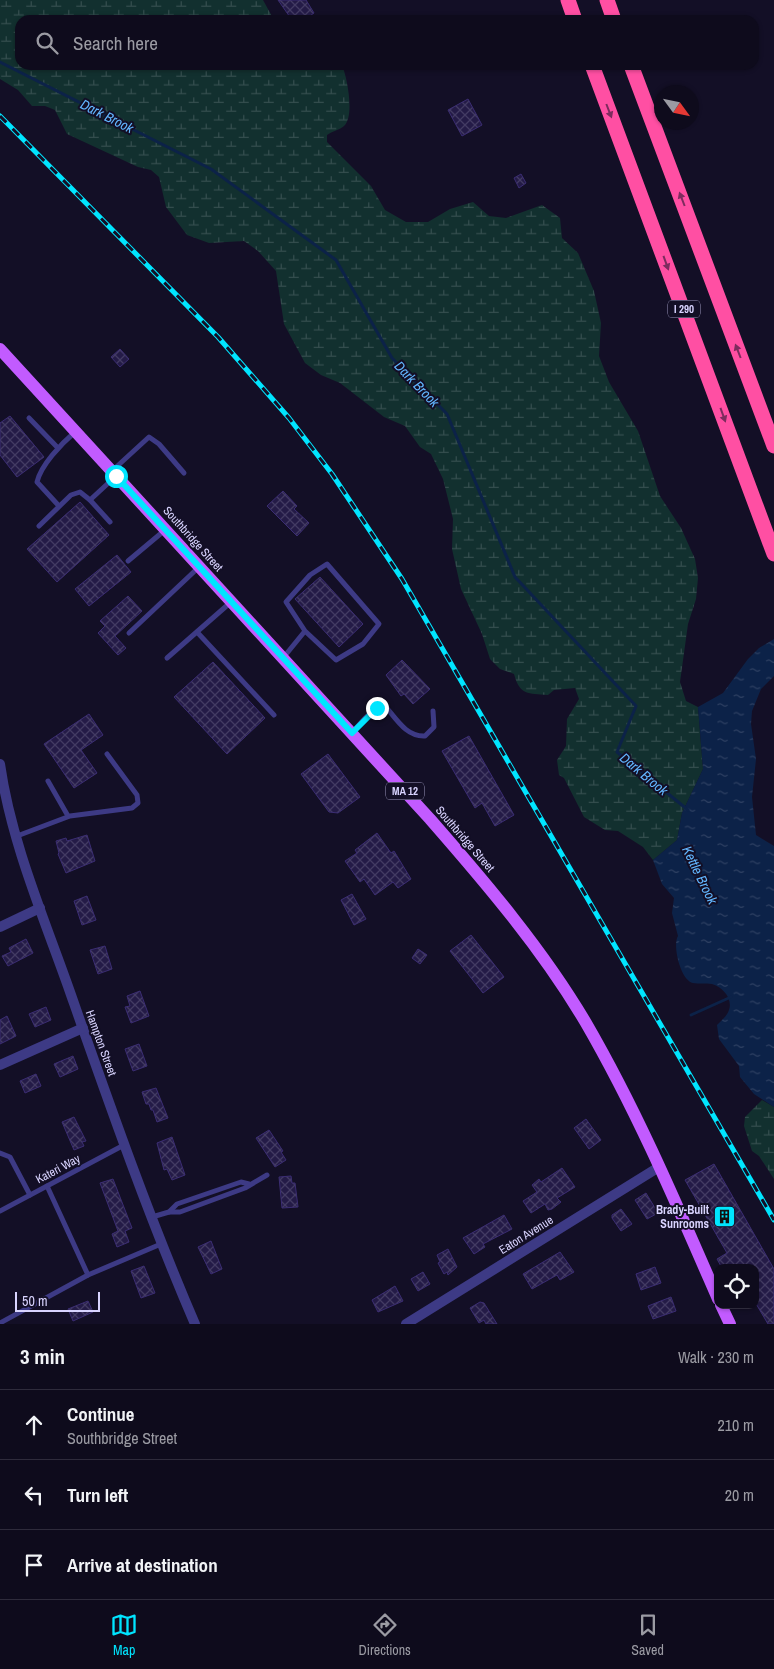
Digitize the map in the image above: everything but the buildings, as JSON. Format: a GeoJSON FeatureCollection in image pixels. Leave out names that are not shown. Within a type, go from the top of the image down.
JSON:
{"type":"FeatureCollection","features":[{"type":"Feature","properties":{"kind":"highway"},"geometry":{"type":"LineString","coordinates":[[568,0],[573,15]]}},
{"type":"Feature","properties":{"kind":"highway"},"geometry":{"type":"LineString","coordinates":[[607,0],[612,15]]}},
{"type":"Feature","properties":{"kind":"highway","name":"I 290"},"geometry":{"type":"LineString","coordinates":[[594,70],[774,554]]}},
{"type":"Feature","properties":{"kind":"highway","name":"I 290"},"geometry":{"type":"LineString","coordinates":[[633,70],[774,446]]}},
{"type":"Feature","properties":{"kind":"main road","name":"Southbridge Street"},"geometry":{"type":"LineString","coordinates":[[0,349],[464,858],[540,954],[585,1022],[628,1100],[714,1290]]}},
{"type":"Feature","properties":{"kind":"main road"},"geometry":{"type":"LineString","coordinates":[[722,1309],[730,1324]]}},
{"type":"Feature","properties":{"kind":"street","name":"Hampton Street"},"geometry":{"type":"LineString","coordinates":[[0,764],[17,836],[40,908],[161,1244],[195,1324]]}},
{"type":"Feature","properties":{"kind":"street"},"geometry":{"type":"LineString","coordinates":[[0,927],[40,908]]}},
{"type":"Feature","properties":{"kind":"street"},"geometry":{"type":"LineString","coordinates":[[0,1065],[83,1028]]}},
{"type":"Feature","properties":{"kind":"street","name":"Eaton Avenue"},"geometry":{"type":"LineString","coordinates":[[406,1324],[659,1166]]}},
{"type":"Feature","properties":{"kind":"lane"},"geometry":{"type":"LineString","coordinates":[[29,418],[57,447]]}},
{"type":"Feature","properties":{"kind":"lane"},"geometry":{"type":"LineString","coordinates":[[59,506],[36,482],[57,447],[76,431]]}},
{"type":"Feature","properties":{"kind":"lane"},"geometry":{"type":"LineString","coordinates":[[90,500],[148,437],[159,444],[184,473]]}},
{"type":"Feature","properties":{"kind":"lane"},"geometry":{"type":"LineString","coordinates":[[39,526],[71,495],[80,492],[110,522]]}},
{"type":"Feature","properties":{"kind":"lane"},"geometry":{"type":"LineString","coordinates":[[128,562],[166,530]]}},
{"type":"Feature","properties":{"kind":"lane"},"geometry":{"type":"LineString","coordinates":[[327,564],[379,624],[364,644],[336,660],[306,631],[286,602],[310,574],[327,564]]}},
{"type":"Feature","properties":{"kind":"lane"},"geometry":{"type":"LineString","coordinates":[[129,634],[200,567]]}},
{"type":"Feature","properties":{"kind":"lane"},"geometry":{"type":"LineString","coordinates":[[167,658],[231,601]]}},
{"type":"Feature","properties":{"kind":"lane"},"geometry":{"type":"LineString","coordinates":[[283,658],[306,631]]}},
{"type":"Feature","properties":{"kind":"lane"},"geometry":{"type":"LineString","coordinates":[[197,632],[274,715]]}},
{"type":"Feature","properties":{"kind":"lane"},"geometry":{"type":"LineString","coordinates":[[352,733],[372,711],[381,707],[386,708],[408,732],[418,736],[425,736],[434,727],[433,711]]}},
{"type":"Feature","properties":{"kind":"lane"},"geometry":{"type":"LineString","coordinates":[[17,836],[68,816],[132,808],[138,803],[137,795],[107,754]]}},
{"type":"Feature","properties":{"kind":"lane"},"geometry":{"type":"LineString","coordinates":[[48,781],[68,816]]}},
{"type":"Feature","properties":{"kind":"lane","name":"Kateri Way"},"geometry":{"type":"LineString","coordinates":[[0,1211],[125,1145]]}},
{"type":"Feature","properties":{"kind":"lane"},"geometry":{"type":"LineString","coordinates":[[0,1153],[10,1157],[30,1195]]}},
{"type":"Feature","properties":{"kind":"lane"},"geometry":{"type":"LineString","coordinates":[[151,1217],[169,1212],[177,1204],[241,1182],[249,1184],[267,1175]]}},
{"type":"Feature","properties":{"kind":"lane"},"geometry":{"type":"LineString","coordinates":[[47,1186],[88,1275]]}},
{"type":"Feature","properties":{"kind":"lane"},"geometry":{"type":"LineString","coordinates":[[0,1323],[88,1275],[161,1244]]}},
{"type":"Feature","properties":{"kind":"green space"},"geometry":{"type":"Polygon","coordinates":[[[0,0],[263,0],[271,15],[15,15],[15,70],[344,70],[348,87],[349,114],[344,126],[327,135],[327,142],[371,186],[385,210],[406,222],[428,222],[450,209],[473,202],[489,216],[506,218],[542,205],[560,218],[562,238],[578,253],[594,291],[601,323],[599,356],[609,382],[638,431],[660,496],[681,528],[695,559],[698,578],[696,599],[688,624],[680,682],[686,701],[698,707],[703,769],[682,813],[677,840],[653,860],[643,847],[618,831],[605,830],[584,817],[564,778],[559,775],[557,760],[566,746],[567,719],[579,699],[575,688],[554,690],[548,695],[526,692],[519,686],[514,674],[500,669],[490,659],[482,634],[461,589],[452,549],[453,519],[443,479],[431,454],[420,447],[405,426],[384,417],[340,383],[321,375],[305,363],[284,324],[276,271],[258,251],[244,241],[209,243],[187,235],[166,207],[159,177],[151,170],[138,167],[67,134],[55,110],[45,106],[32,106],[18,90],[0,79],[0,0]]]}},
{"type":"Feature","properties":{"kind":"green space"},"geometry":{"type":"Polygon","coordinates":[[[762,1100],[774,1107],[774,1179],[759,1156],[752,1151],[744,1126],[745,1117],[762,1100]]]}},
{"type":"Feature","properties":{"kind":"water","name":"Kettle Brook"},"geometry":{"type":"Polygon","coordinates":[[[774,639],[774,676],[761,689],[752,711],[751,724],[756,759],[752,797],[756,835],[774,846],[774,1107],[754,1094],[740,1077],[739,1066],[719,1039],[717,1025],[727,1014],[730,1006],[726,994],[712,984],[689,981],[681,970],[676,947],[678,936],[672,913],[674,898],[662,884],[653,860],[677,840],[682,813],[703,769],[698,707],[723,693],[748,659],[759,648],[774,639]]]}},
{"type":"Feature","properties":{"kind":"waterway","name":"Dark Brook"},"geometry":{"type":"LineString","coordinates":[[0,62],[15,70]]}},
{"type":"Feature","properties":{"kind":"waterway","name":"Dark Brook"},"geometry":{"type":"LineString","coordinates":[[16,70],[211,169],[336,260],[392,358],[447,414],[515,577],[636,706],[617,752],[688,810]]}},
{"type":"Feature","properties":{"kind":"waterway"},"geometry":{"type":"LineString","coordinates":[[691,1015],[731,997]]}},
{"type":"Feature","properties":{"kind":"railway"},"geometry":{"type":"LineString","coordinates":[[0,116],[218,337],[289,418],[332,474],[402,579],[774,1220]]}},
{"type":"Feature","properties":{"kind":"place","name":"Brady-Built Sunrooms"},"geometry":{"type":"Point","coordinates":[725,1217]}},
{"type":"Feature","properties":{"kind":"route"},"geometry":{"type":"LineString","coordinates":[[116,476],[352,733],[377,708]]}}]}
